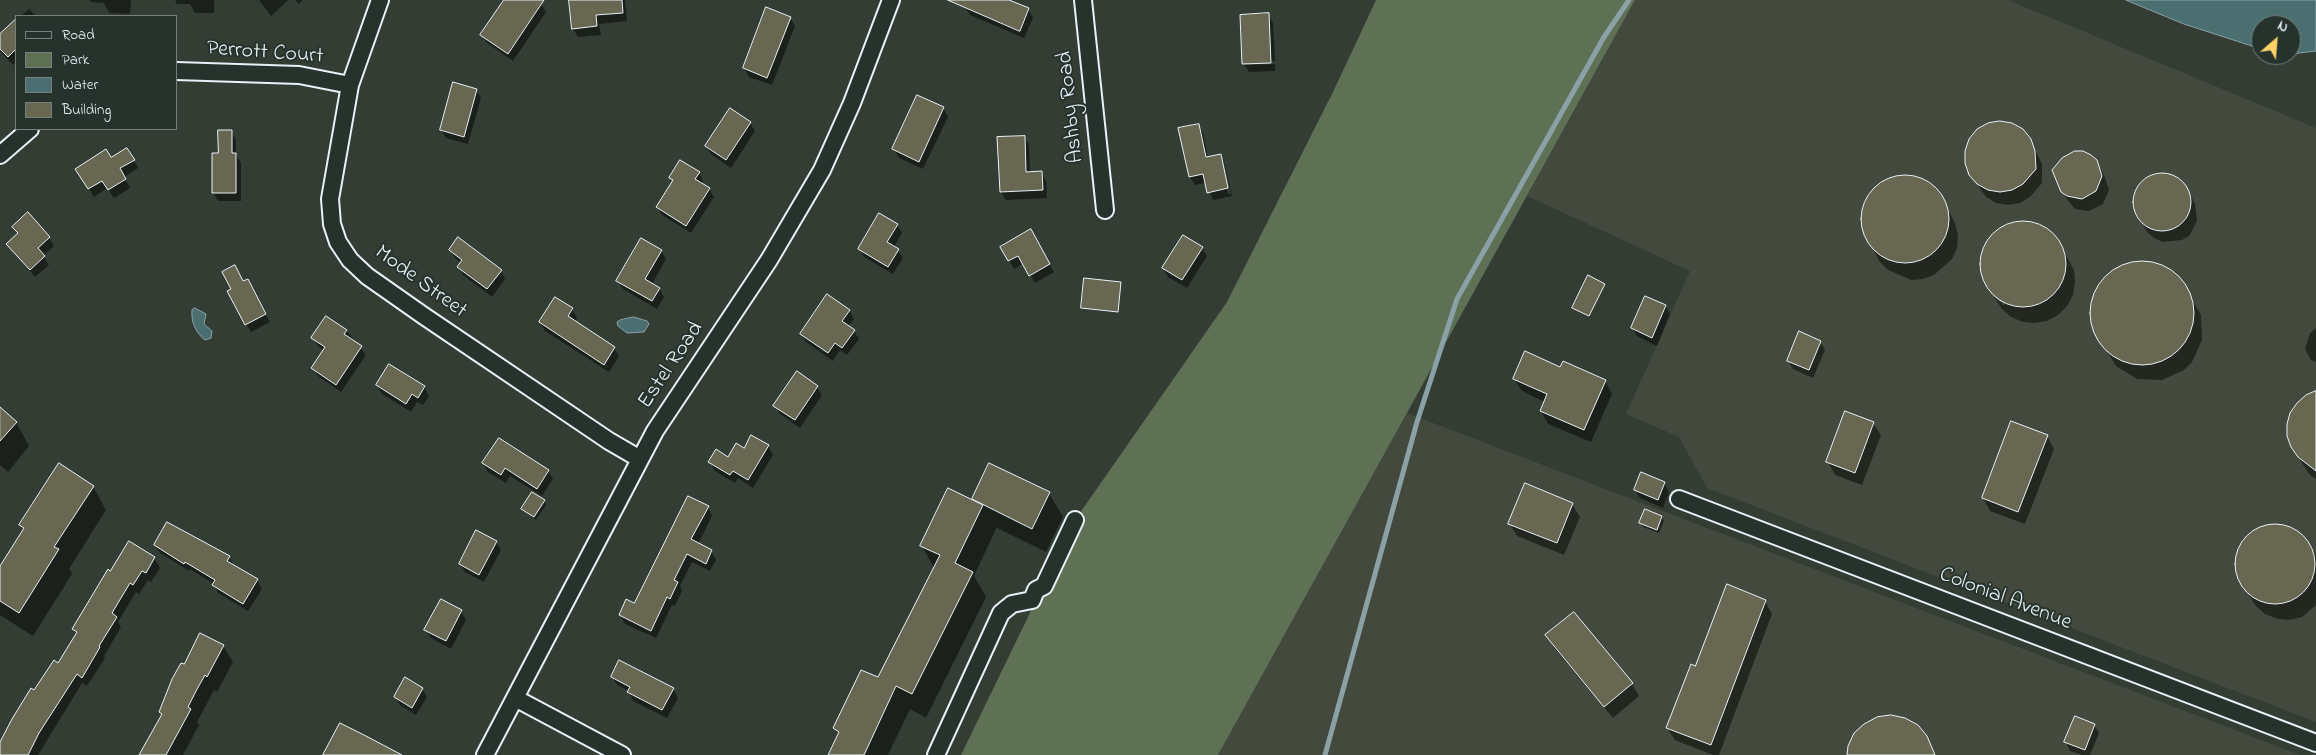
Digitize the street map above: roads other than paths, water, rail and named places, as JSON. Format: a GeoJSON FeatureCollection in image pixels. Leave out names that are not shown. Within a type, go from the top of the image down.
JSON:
{"type":"FeatureCollection","features":[{"type":"Feature","properties":{"kind":"street","name":"Mode Street"},"geometry":{"type":"LineString","coordinates":[[380,0],[350,85],[330,205],[332,224],[338,242],[350,260],[368,276],[424,316],[640,459]]}},
{"type":"Feature","properties":{"kind":"street","name":"Estel Road"},"geometry":{"type":"LineString","coordinates":[[485,755],[655,432],[769,260],[822,170],[852,103],[891,0]]}},
{"type":"Feature","properties":{"kind":"street","name":"Ashby Road"},"geometry":{"type":"LineString","coordinates":[[1083,0],[1105,210]]}},
{"type":"Feature","properties":{"kind":"street","name":"Perrott Court"},"geometry":{"type":"LineString","coordinates":[[178,71],[299,75],[350,85]]}},
{"type":"Feature","properties":{"kind":"street"},"geometry":{"type":"LineString","coordinates":[[0,155],[29,130]]}},
{"type":"Feature","properties":{"kind":"street","name":"Colonial Avenue"},"geometry":{"type":"LineString","coordinates":[[1678,499],[2316,743]]}},
{"type":"Feature","properties":{"kind":"street"},"geometry":{"type":"LineString","coordinates":[[936,755],[1001,613],[1012,604],[1032,600],[1036,590],[1044,586],[1075,520]]}},
{"type":"Feature","properties":{"kind":"street"},"geometry":{"type":"LineString","coordinates":[[515,698],[622,755]]}},
{"type":"Feature","properties":{"kind":"water"},"geometry":{"type":"Polygon","coordinates":[[[2126,0],[2316,0],[2316,51],[2301,53],[2301,15],[2251,15],[2251,46],[2184,24],[2126,0]]]}},
{"type":"Feature","properties":{"kind":"water"},"geometry":{"type":"Polygon","coordinates":[[[195,308],[206,314],[204,324],[212,331],[211,338],[205,340],[196,330],[192,314],[192,310],[195,308]]]}},
{"type":"Feature","properties":{"kind":"water"},"geometry":{"type":"Polygon","coordinates":[[[634,317],[647,321],[649,324],[644,332],[627,333],[618,326],[617,322],[620,320],[634,317]]]}},
{"type":"Feature","properties":{"kind":"waterway"},"geometry":{"type":"LineString","coordinates":[[1325,755],[1417,422],[1457,299],[1604,37],[1629,0]]}}]}
